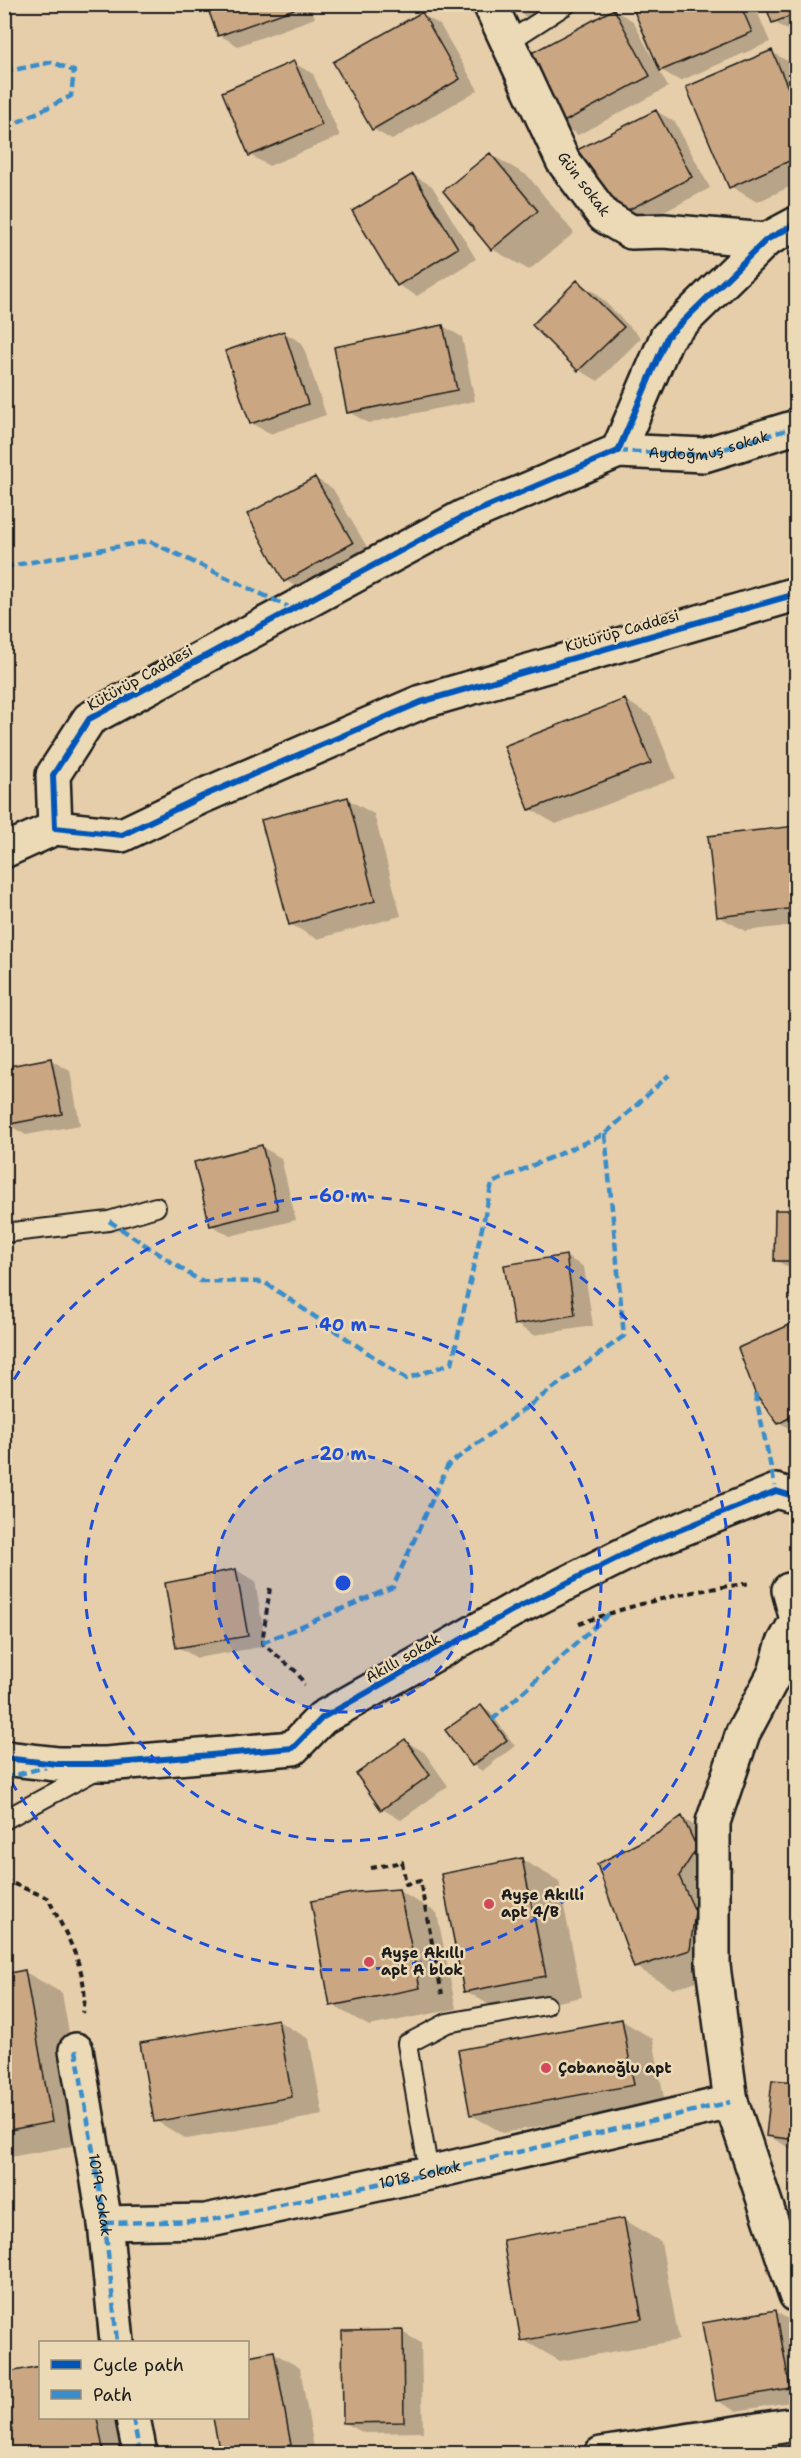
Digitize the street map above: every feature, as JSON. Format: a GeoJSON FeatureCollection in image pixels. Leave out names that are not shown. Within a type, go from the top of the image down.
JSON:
{"type":"FeatureCollection","features":[{"type":"Feature","properties":{"kind":"street","name":"Gün sokak"},"geometry":{"type":"LineString","coordinates":[[490,4],[563,161],[604,216],[631,232],[664,231],[765,240]]}},
{"type":"Feature","properties":{"kind":"street"},"geometry":{"type":"LineString","coordinates":[[618,451],[667,337],[765,240],[796,224]]}},
{"type":"Feature","properties":{"kind":"street","name":"Aydoğmuş sokak"},"geometry":{"type":"LineString","coordinates":[[618,451],[704,455],[796,427]]}},
{"type":"Feature","properties":{"kind":"street","name":"Kütürüp Caddesi"},"geometry":{"type":"LineString","coordinates":[[618,451],[463,517],[89,718],[53,775],[55,828],[122,835],[202,796],[421,702],[796,594]]}},
{"type":"Feature","properties":{"kind":"street"},"geometry":{"type":"LineString","coordinates":[[4,851],[55,828]]}},
{"type":"Feature","properties":{"kind":"street","name":"Akıllı sokak"},"geometry":{"type":"LineString","coordinates":[[4,1758],[57,1764],[106,1764],[293,1748],[322,1718],[513,1610],[645,1544],[776,1491],[796,1497]]}},
{"type":"Feature","properties":{"kind":"street"},"geometry":{"type":"LineString","coordinates":[[796,1622],[783,1645],[775,1674],[743,1733],[713,1822],[713,1966],[731,2102],[796,2295]]}},
{"type":"Feature","properties":{"kind":"street"},"geometry":{"type":"LineString","coordinates":[[4,1778],[57,1764]]}},
{"type":"Feature","properties":{"kind":"street","name":"1019. Sokak"},"geometry":{"type":"LineString","coordinates":[[76,2050],[105,2223],[117,2341]]}},
{"type":"Feature","properties":{"kind":"street","name":"1018. Sokak"},"geometry":{"type":"LineString","coordinates":[[105,2223],[206,2221],[429,2173],[731,2102]]}},
{"type":"Feature","properties":{"kind":"street"},"geometry":{"type":"LineString","coordinates":[[133,2419],[140,2454]]}},
{"type":"Feature","properties":{"kind":"street"},"geometry":{"type":"LineString","coordinates":[[601,2454],[796,2424]]}},
{"type":"Feature","properties":{"kind":"lane"},"geometry":{"type":"LineString","coordinates":[[508,42],[567,4]]}},
{"type":"Feature","properties":{"kind":"lane"},"geometry":{"type":"LineString","coordinates":[[4,1233],[109,1221],[156,1207]]}},
{"type":"Feature","properties":{"kind":"lane"},"geometry":{"type":"LineString","coordinates":[[4,1820],[106,1764]]}},
{"type":"Feature","properties":{"kind":"lane"},"geometry":{"type":"LineString","coordinates":[[429,2173],[407,2044],[447,2023],[546,2005]]}},
{"type":"Feature","properties":{"kind":"path"},"geometry":{"type":"LineString","coordinates":[[578,1624],[611,1612],[700,1589],[762,1582],[793,1603]]}},
{"type":"Feature","properties":{"kind":"path"},"geometry":{"type":"LineString","coordinates":[[270,1588],[262,1643],[298,1673],[322,1718]]}},
{"type":"Feature","properties":{"kind":"path"},"geometry":{"type":"LineString","coordinates":[[371,1868],[402,1862],[406,1884],[420,1881],[447,2023]]}},
{"type":"Feature","properties":{"kind":"path"},"geometry":{"type":"LineString","coordinates":[[4,1880],[48,1898],[80,1965],[85,2003],[76,2050]]}},
{"type":"Feature","properties":{"kind":"building"},"geometry":{"type":"Polygon","coordinates":[[[206,4],[296,4],[297,8],[218,36],[206,4]]]}},
{"type":"Feature","properties":{"kind":"building"},"geometry":{"type":"Polygon","coordinates":[[[631,4],[740,4],[752,32],[660,71],[631,4]]]}},
{"type":"Feature","properties":{"kind":"building"},"geometry":{"type":"Polygon","coordinates":[[[765,4],[796,4],[796,14],[772,23],[765,4]]]}},
{"type":"Feature","properties":{"kind":"building"},"geometry":{"type":"Polygon","coordinates":[[[614,9],[650,76],[558,125],[522,58],[614,9]]]}},
{"type":"Feature","properties":{"kind":"building"},"geometry":{"type":"Polygon","coordinates":[[[422,12],[460,79],[372,130],[333,62],[422,12]]]}},
{"type":"Feature","properties":{"kind":"building"},"geometry":{"type":"Polygon","coordinates":[[[772,50],[796,107],[796,158],[729,188],[686,87],[772,50]]]}},
{"type":"Feature","properties":{"kind":"building"},"geometry":{"type":"Polygon","coordinates":[[[294,61],[322,125],[249,156],[222,92],[294,61]]]}},
{"type":"Feature","properties":{"kind":"building"},"geometry":{"type":"Polygon","coordinates":[[[656,110],[692,177],[613,218],[577,150],[656,110]]]}},
{"type":"Feature","properties":{"kind":"building"},"geometry":{"type":"Polygon","coordinates":[[[490,153],[538,211],[491,250],[443,191],[490,153]]]}},
{"type":"Feature","properties":{"kind":"building"},"geometry":{"type":"Polygon","coordinates":[[[413,174],[458,248],[397,286],[352,211],[413,174]]]}},
{"type":"Feature","properties":{"kind":"building"},"geometry":{"type":"Polygon","coordinates":[[[577,280],[624,327],[578,371],[532,325],[577,280]]]}},
{"type":"Feature","properties":{"kind":"building"},"geometry":{"type":"Polygon","coordinates":[[[443,325],[457,390],[347,413],[334,347],[443,325]]]}},
{"type":"Feature","properties":{"kind":"building"},"geometry":{"type":"Polygon","coordinates":[[[284,331],[308,404],[250,424],[225,351],[284,331]]]}},
{"type":"Feature","properties":{"kind":"building"},"geometry":{"type":"Polygon","coordinates":[[[315,477],[353,543],[284,582],[247,514],[315,477]]]}},
{"type":"Feature","properties":{"kind":"building"},"geometry":{"type":"Polygon","coordinates":[[[625,699],[651,763],[529,810],[504,746],[625,699]]]}},
{"type":"Feature","properties":{"kind":"building"},"geometry":{"type":"Polygon","coordinates":[[[348,797],[375,901],[289,925],[261,820],[348,797]]]}},
{"type":"Feature","properties":{"kind":"building"},"geometry":{"type":"Polygon","coordinates":[[[796,826],[796,908],[717,917],[708,836],[796,826]]]}},
{"type":"Feature","properties":{"kind":"building"},"geometry":{"type":"Polygon","coordinates":[[[51,1058],[62,1114],[5,1125],[4,1067],[51,1058]]]}},
{"type":"Feature","properties":{"kind":"building"},"geometry":{"type":"Polygon","coordinates":[[[262,1145],[278,1209],[210,1226],[194,1162],[262,1145]]]}},
{"type":"Feature","properties":{"kind":"building"},"geometry":{"type":"Polygon","coordinates":[[[775,1210],[796,1210],[796,1261],[774,1261],[775,1210]]]}},
{"type":"Feature","properties":{"kind":"building"},"geometry":{"type":"Polygon","coordinates":[[[566,1255],[575,1315],[514,1325],[504,1265],[566,1255]]]}},
{"type":"Feature","properties":{"kind":"building"},"geometry":{"type":"Polygon","coordinates":[[[796,1322],[796,1414],[778,1424],[755,1393],[738,1348],[796,1322]]]}},
{"type":"Feature","properties":{"kind":"building"},"geometry":{"type":"Polygon","coordinates":[[[236,1569],[248,1636],[176,1648],[165,1583],[236,1569]]]}},
{"type":"Feature","properties":{"kind":"building"},"geometry":{"type":"Polygon","coordinates":[[[481,1705],[507,1740],[472,1766],[445,1730],[481,1705]]]}},
{"type":"Feature","properties":{"kind":"building"},"geometry":{"type":"Polygon","coordinates":[[[405,1739],[430,1775],[381,1810],[356,1774],[405,1739]]]}},
{"type":"Feature","properties":{"kind":"building"},"geometry":{"type":"Polygon","coordinates":[[[682,1816],[697,1848],[679,1876],[695,1911],[690,1950],[634,1968],[597,1864],[660,1832],[682,1816]]]}},
{"type":"Feature","properties":{"kind":"building","name":"Ayşe Akıllı apt 4/B"},"geometry":{"type":"Polygon","coordinates":[[[522,1858],[546,1976],[464,1992],[441,1874],[522,1858]]]}},
{"type":"Feature","properties":{"kind":"building","name":"Ayşe Akıllı apt A blok"},"geometry":{"type":"Polygon","coordinates":[[[399,1889],[420,1988],[330,2006],[311,1901],[357,1892],[399,1889]]]}},
{"type":"Feature","properties":{"kind":"building"},"geometry":{"type":"Polygon","coordinates":[[[25,1970],[52,2122],[4,2131],[4,1974],[25,1970]]]}},
{"type":"Feature","properties":{"kind":"building"},"geometry":{"type":"Polygon","coordinates":[[[278,2019],[292,2097],[154,2122],[140,2043],[278,2019]]]}},
{"type":"Feature","properties":{"kind":"building","name":"Çobanoğlu apt"},"geometry":{"type":"Polygon","coordinates":[[[622,2019],[634,2085],[470,2115],[458,2050],[622,2019]]]}},
{"type":"Feature","properties":{"kind":"building"},"geometry":{"type":"Polygon","coordinates":[[[772,2080],[796,2082],[796,2140],[766,2136],[772,2080]]]}},
{"type":"Feature","properties":{"kind":"building"},"geometry":{"type":"Polygon","coordinates":[[[624,2218],[642,2319],[521,2341],[503,2240],[624,2218]]]}},
{"type":"Feature","properties":{"kind":"building"},"geometry":{"type":"Polygon","coordinates":[[[776,2310],[790,2388],[716,2401],[702,2323],[776,2310]]]}},
{"type":"Feature","properties":{"kind":"building"},"geometry":{"type":"Polygon","coordinates":[[[403,2330],[404,2422],[343,2423],[342,2331],[403,2330]]]}},
{"type":"Feature","properties":{"kind":"building"},"geometry":{"type":"Polygon","coordinates":[[[274,2351],[291,2445],[243,2454],[220,2454],[213,2419],[249,2419],[249,2356],[274,2351]]]}},
{"type":"Feature","properties":{"kind":"building"},"geometry":{"type":"Polygon","coordinates":[[[39,2366],[39,2419],[97,2419],[104,2454],[4,2454],[4,2373],[39,2366]]]}},
{"type":"Feature","properties":{"kind":"marked path"},"geometry":{"type":"LineString","coordinates":[[4,72],[52,62],[74,71],[71,96],[4,129]]}},
{"type":"Feature","properties":{"kind":"marked path"},"geometry":{"type":"LineString","coordinates":[[618,451],[704,455],[796,427]]}},
{"type":"Feature","properties":{"kind":"marked path"},"geometry":{"type":"LineString","coordinates":[[4,567],[149,541],[293,609]]}},
{"type":"Feature","properties":{"kind":"marked path"},"geometry":{"type":"LineString","coordinates":[[109,1221],[200,1281],[264,1282],[406,1379],[452,1363],[492,1183],[605,1134],[669,1075]]}},
{"type":"Feature","properties":{"kind":"marked path"},"geometry":{"type":"LineString","coordinates":[[262,1643],[393,1587],[448,1465],[624,1336],[605,1134]]}},
{"type":"Feature","properties":{"kind":"marked path"},"geometry":{"type":"LineString","coordinates":[[755,1393],[776,1491]]}},
{"type":"Feature","properties":{"kind":"marked path"},"geometry":{"type":"LineString","coordinates":[[492,1720],[611,1612]]}},
{"type":"Feature","properties":{"kind":"marked path"},"geometry":{"type":"LineString","coordinates":[[4,1778],[46,1767]]}},
{"type":"Feature","properties":{"kind":"marked path"},"geometry":{"type":"LineString","coordinates":[[76,2050],[105,2223],[117,2341]]}},
{"type":"Feature","properties":{"kind":"marked path"},"geometry":{"type":"LineString","coordinates":[[105,2223],[206,2221],[429,2173],[731,2102]]}},
{"type":"Feature","properties":{"kind":"marked path"},"geometry":{"type":"LineString","coordinates":[[133,2419],[140,2454]]}},
{"type":"Feature","properties":{"kind":"cycle path"},"geometry":{"type":"LineString","coordinates":[[796,224],[766,240],[667,337],[618,451],[463,517],[89,719],[53,775],[55,828],[122,835],[203,796],[421,702],[796,594]]}},
{"type":"Feature","properties":{"kind":"cycle path"},"geometry":{"type":"LineString","coordinates":[[4,1758],[57,1764],[106,1764],[293,1748],[322,1718],[513,1610],[645,1544],[776,1491],[796,1497]]}},
{"type":"Feature","properties":{"kind":"place","name":"Ayşe Akıllı apt 4/B"},"geometry":{"type":"Point","coordinates":[489,1904]}},
{"type":"Feature","properties":{"kind":"place","name":"Ayşe Akıllı apt A blok"},"geometry":{"type":"Point","coordinates":[369,1962]}},
{"type":"Feature","properties":{"kind":"place","name":"Çobanoğlu apt"},"geometry":{"type":"Point","coordinates":[546,2068]}}]}
